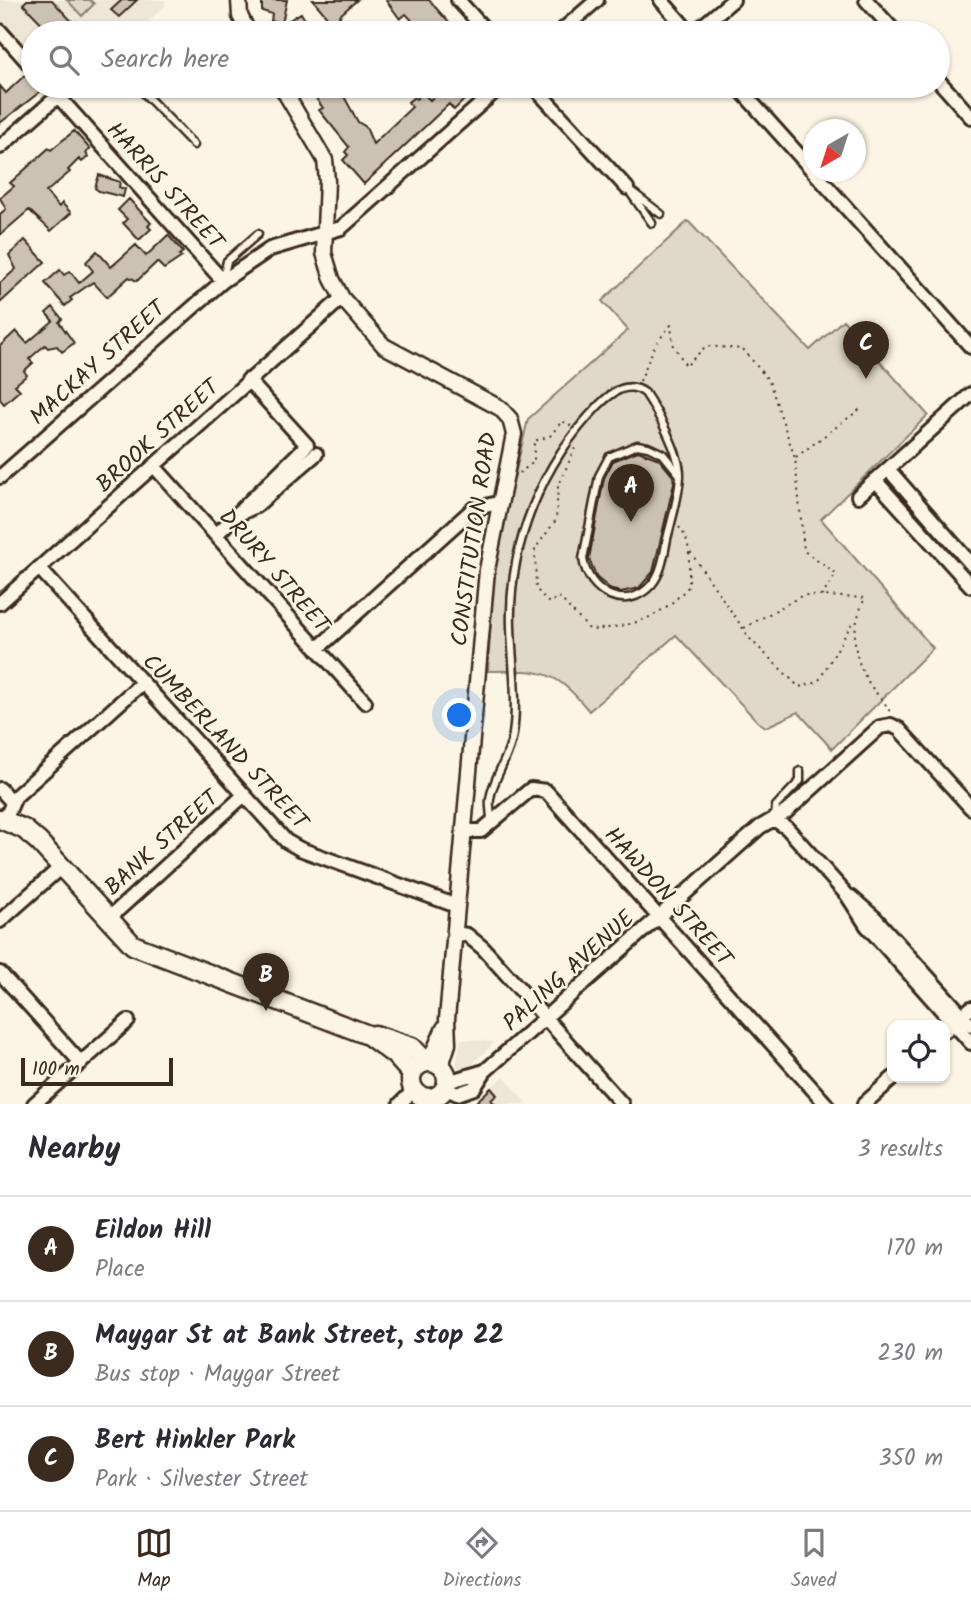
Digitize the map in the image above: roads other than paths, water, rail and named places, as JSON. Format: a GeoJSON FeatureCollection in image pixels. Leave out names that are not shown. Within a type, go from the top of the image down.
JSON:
{"type":"FeatureCollection","features":[{"type":"Feature","properties":{"kind":"main road"},"geometry":{"type":"LineString","coordinates":[[3,819],[29,833],[107,920],[141,949],[368,1035],[382,1035],[400,1042],[421,1053],[434,1084]]}},
{"type":"Feature","properties":{"kind":"street"},"geometry":{"type":"LineString","coordinates":[[239,0],[243,21]]}},
{"type":"Feature","properties":{"kind":"street"},"geometry":{"type":"LineString","coordinates":[[458,0],[477,21]]}},
{"type":"Feature","properties":{"kind":"street"},"geometry":{"type":"LineString","coordinates":[[573,21],[597,0]]}},
{"type":"Feature","properties":{"kind":"street"},"geometry":{"type":"LineString","coordinates":[[661,0],[681,21]]}},
{"type":"Feature","properties":{"kind":"street"},"geometry":{"type":"LineString","coordinates":[[707,21],[733,0]]}},
{"type":"Feature","properties":{"kind":"street"},"geometry":{"type":"LineString","coordinates":[[866,0],[885,21]]}},
{"type":"Feature","properties":{"kind":"street"},"geometry":{"type":"LineString","coordinates":[[0,31],[21,55]]}},
{"type":"Feature","properties":{"kind":"street"},"geometry":{"type":"LineString","coordinates":[[950,93],[971,117]]}},
{"type":"Feature","properties":{"kind":"street"},"geometry":{"type":"LineString","coordinates":[[0,147],[48,98]]}},
{"type":"Feature","properties":{"kind":"street","name":"HARRIS STREET"},"geometry":{"type":"LineString","coordinates":[[63,98],[223,281]]}},
{"type":"Feature","properties":{"kind":"street","name":"CONSTITUTION ROAD"},"geometry":{"type":"LineString","coordinates":[[288,98],[325,160],[326,260],[342,298],[384,346],[493,404],[508,415],[514,434],[498,503],[487,570],[447,1019],[434,1084]]}},
{"type":"Feature","properties":{"kind":"street","name":"MACKAY STREET"},"geometry":{"type":"LineString","coordinates":[[0,477],[223,281],[270,249],[341,228],[487,98]]}},
{"type":"Feature","properties":{"kind":"street"},"geometry":{"type":"LineString","coordinates":[[544,98],[627,188]]}},
{"type":"Feature","properties":{"kind":"street"},"geometry":{"type":"LineString","coordinates":[[748,98],[971,347]]}},
{"type":"Feature","properties":{"kind":"street","name":"BROOK STREET"},"geometry":{"type":"LineString","coordinates":[[0,603],[342,298]]}},
{"type":"Feature","properties":{"kind":"street"},"geometry":{"type":"LineString","coordinates":[[216,535],[241,513],[256,506],[316,449],[248,380]]}},
{"type":"Feature","properties":{"kind":"street"},"geometry":{"type":"LineString","coordinates":[[858,496],[971,394]]}},
{"type":"Feature","properties":{"kind":"street","name":"DRURY STREET"},"geometry":{"type":"LineString","coordinates":[[154,466],[365,702]]}},
{"type":"Feature","properties":{"kind":"street"},"geometry":{"type":"LineString","coordinates":[[888,469],[971,564]]}},
{"type":"Feature","properties":{"kind":"street"},"geometry":{"type":"LineString","coordinates":[[875,480],[971,586]]}},
{"type":"Feature","properties":{"kind":"street"},"geometry":{"type":"LineString","coordinates":[[317,649],[472,509],[498,503]]}},
{"type":"Feature","properties":{"kind":"street","name":"CUMBERLAND STREET"},"geometry":{"type":"LineString","coordinates":[[39,568],[243,796],[292,845],[457,906]]}},
{"type":"Feature","properties":{"kind":"street"},"geometry":{"type":"LineString","coordinates":[[3,819],[11,802],[142,683]]}},
{"type":"Feature","properties":{"kind":"street","name":"PALING AVENUE"},"geometry":{"type":"LineString","coordinates":[[434,1084],[485,1072],[760,827],[775,820],[877,729],[894,725],[971,808]]}},
{"type":"Feature","properties":{"kind":"street"},"geometry":{"type":"LineString","coordinates":[[0,789],[11,802]]}},
{"type":"Feature","properties":{"kind":"street","name":"HAWDON STREET"},"geometry":{"type":"LineString","coordinates":[[464,831],[479,831],[527,791],[543,789],[826,1104]]}},
{"type":"Feature","properties":{"kind":"street","name":"BANK STREET"},"geometry":{"type":"LineString","coordinates":[[107,920],[243,796]]}},
{"type":"Feature","properties":{"kind":"street"},"geometry":{"type":"LineString","coordinates":[[775,820],[787,828],[848,895],[869,911],[961,1021],[971,1043]]}},
{"type":"Feature","properties":{"kind":"street"},"geometry":{"type":"LineString","coordinates":[[0,922],[61,867]]}},
{"type":"Feature","properties":{"kind":"street"},"geometry":{"type":"LineString","coordinates":[[455,933],[467,935],[477,942],[622,1104]]}},
{"type":"Feature","properties":{"kind":"street"},"geometry":{"type":"LineString","coordinates":[[0,973],[81,1063]]}},
{"type":"Feature","properties":{"kind":"street"},"geometry":{"type":"LineString","coordinates":[[34,1104],[128,1021]]}},
{"type":"Feature","properties":{"kind":"street"},"geometry":{"type":"LineString","coordinates":[[864,1104],[887,1083]]}},
{"type":"Feature","properties":{"kind":"street"},"geometry":{"type":"LineString","coordinates":[[400,1104],[434,1084]]}},
{"type":"Feature","properties":{"kind":"lane"},"geometry":{"type":"LineString","coordinates":[[149,98],[194,145]]}},
{"type":"Feature","properties":{"kind":"lane"},"geometry":{"type":"LineString","coordinates":[[627,188],[661,214]]}},
{"type":"Feature","properties":{"kind":"lane"},"geometry":{"type":"LineString","coordinates":[[627,188],[652,223]]}},
{"type":"Feature","properties":{"kind":"lane","name":"MACKAY STREET"},"geometry":{"type":"LineString","coordinates":[[223,281],[228,261],[258,234]]}},
{"type":"Feature","properties":{"kind":"lane"},"geometry":{"type":"LineString","coordinates":[[492,822],[490,796],[513,734],[511,624],[517,552],[537,497],[552,466],[577,429],[615,392],[636,387],[648,397],[670,442],[680,475],[673,518],[659,572],[650,586],[634,597],[623,599],[611,597],[596,588],[585,571],[584,547],[603,466],[610,457],[637,445],[658,450],[680,475]]}},
{"type":"Feature","properties":{"kind":"lane"},"geometry":{"type":"LineString","coordinates":[[658,450],[670,442]]}},
{"type":"Feature","properties":{"kind":"lane","name":"PALING AVENUE"},"geometry":{"type":"LineString","coordinates":[[775,820],[775,808],[800,782],[800,771]]}},
{"type":"Feature","properties":{"kind":"place","name":"Bert Hinkler Park"},"geometry":{"type":"Point","coordinates":[866,379]}},
{"type":"Feature","properties":{"kind":"place","name":"Eildon Hill"},"geometry":{"type":"Point","coordinates":[631,522]}},
{"type":"Feature","properties":{"kind":"place","name":"Maygar St at Bank Street, stop 22"},"geometry":{"type":"Point","coordinates":[266,1011]}}]}
